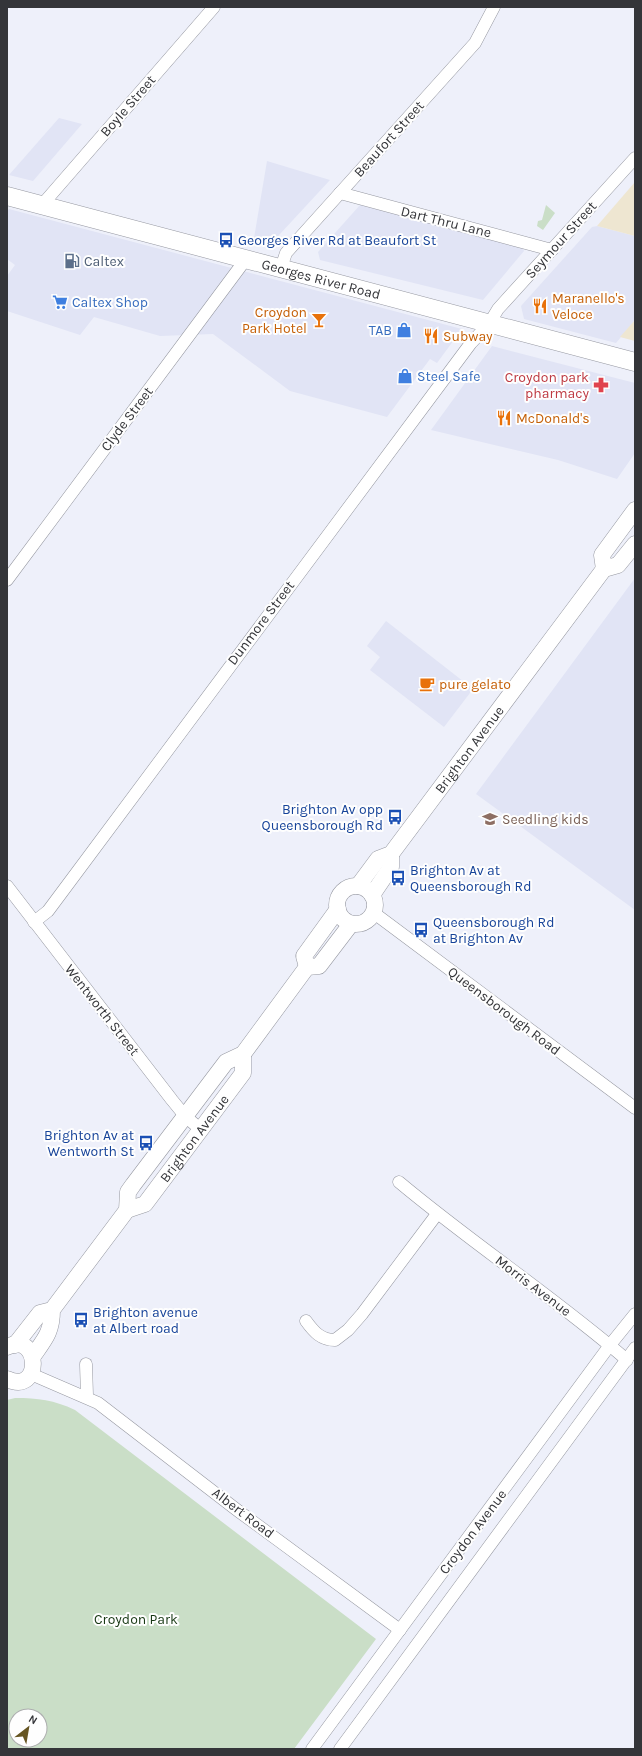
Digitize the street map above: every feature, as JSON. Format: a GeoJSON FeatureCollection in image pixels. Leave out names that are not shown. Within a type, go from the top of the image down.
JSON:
{"type":"FeatureCollection","features":[{"type":"Feature","properties":{"kind":"main road","name":"Georges River Road"},"geometry":{"type":"LineString","coordinates":[[7,196],[635,362]]}},
{"type":"Feature","properties":{"kind":"main road"},"geometry":{"type":"LineString","coordinates":[[604,569],[602,555],[635,510]]}},
{"type":"Feature","properties":{"kind":"main road","name":"Brighton Avenue"},"geometry":{"type":"LineString","coordinates":[[358,886],[378,859],[391,854],[604,569],[618,565],[635,544]]}},
{"type":"Feature","properties":{"kind":"main road","name":"Brighton Avenue"},"geometry":{"type":"LineString","coordinates":[[372,895],[391,867],[391,854]]}},
{"type":"Feature","properties":{"kind":"main road"},"geometry":{"type":"LineString","coordinates":[[358,886],[368,890],[372,895],[375,904],[374,913],[367,921],[351,924],[342,918],[338,909],[338,903],[342,893],[346,889],[358,886]]}},
{"type":"Feature","properties":{"kind":"main road","name":"Brighton Avenue"},"geometry":{"type":"LineString","coordinates":[[243,1054],[243,1073],[145,1204],[127,1210],[128,1192],[226,1062],[243,1054],[307,967],[304,956],[338,909]]}},
{"type":"Feature","properties":{"kind":"main road"},"geometry":{"type":"LineString","coordinates":[[307,967],[319,966],[351,924]]}},
{"type":"Feature","properties":{"kind":"main road"},"geometry":{"type":"LineString","coordinates":[[33,1356],[46,1339],[52,1324],[52,1310],[127,1210]]}},
{"type":"Feature","properties":{"kind":"main road"},"geometry":{"type":"LineString","coordinates":[[11,1346],[40,1313],[52,1310]]}},
{"type":"Feature","properties":{"kind":"main road"},"geometry":{"type":"LineString","coordinates":[[7,1379],[16,1382],[22,1381],[31,1374],[34,1362],[33,1356],[26,1348],[11,1346]]}},
{"type":"Feature","properties":{"kind":"street","name":"Boyle Street"},"geometry":{"type":"LineString","coordinates":[[42,205],[214,7]]}},
{"type":"Feature","properties":{"kind":"street","name":"Beaufort Street"},"geometry":{"type":"LineString","coordinates":[[281,268],[286,253],[475,43],[494,7]]}},
{"type":"Feature","properties":{"kind":"street","name":"Seymour Street"},"geometry":{"type":"LineString","coordinates":[[490,324],[498,309],[635,158]]}},
{"type":"Feature","properties":{"kind":"street","name":"Dart Thru Lane"},"geometry":{"type":"LineString","coordinates":[[340,193],[552,250]]}},
{"type":"Feature","properties":{"kind":"street","name":"Clyde Street"},"geometry":{"type":"LineString","coordinates":[[7,580],[246,259]]}},
{"type":"Feature","properties":{"kind":"street","name":"Dunmore Street"},"geometry":{"type":"LineString","coordinates":[[34,922],[48,911],[409,424],[471,343],[490,324]]}},
{"type":"Feature","properties":{"kind":"street","name":"Wentworth Street"},"geometry":{"type":"LineString","coordinates":[[7,886],[185,1116],[200,1129]]}},
{"type":"Feature","properties":{"kind":"street","name":"Queensborough Road"},"geometry":{"type":"LineString","coordinates":[[374,913],[635,1108]]}},
{"type":"Feature","properties":{"kind":"street","name":"Morris Avenue"},"geometry":{"type":"LineString","coordinates":[[399,1182],[437,1214],[610,1345],[627,1360]]}},
{"type":"Feature","properties":{"kind":"street"},"geometry":{"type":"LineString","coordinates":[[306,1322],[315,1334],[328,1340],[335,1340],[339,1337],[362,1314],[437,1214]]}},
{"type":"Feature","properties":{"kind":"street","name":"Croydon Avenue"},"geometry":{"type":"LineString","coordinates":[[312,1749],[610,1345],[635,1314]]}},
{"type":"Feature","properties":{"kind":"street","name":"Croydon Avenue"},"geometry":{"type":"LineString","coordinates":[[340,1749],[635,1348]]}},
{"type":"Feature","properties":{"kind":"street"},"geometry":{"type":"LineString","coordinates":[[86,1364],[87,1396]]}},
{"type":"Feature","properties":{"kind":"street","name":"Albert Road"},"geometry":{"type":"LineString","coordinates":[[31,1374],[87,1396],[98,1403],[237,1510],[400,1630]]}},
{"type":"Feature","properties":{"kind":"street"},"geometry":{"type":"LineString","coordinates":[[507,1486],[525,1499]]}},
{"type":"Feature","properties":{"kind":"shaded area"},"geometry":{"type":"Polygon","coordinates":[[[59,118],[82,124],[33,181],[9,175],[59,118]]]}},
{"type":"Feature","properties":{"kind":"shaded area"},"geometry":{"type":"Polygon","coordinates":[[[267,161],[330,180],[268,247],[253,244],[267,161]]]}},
{"type":"Feature","properties":{"kind":"shaded area"},"geometry":{"type":"Polygon","coordinates":[[[635,182],[635,236],[597,226],[635,182]]]}},
{"type":"Feature","properties":{"kind":"shaded area"},"geometry":{"type":"Polygon","coordinates":[[[360,205],[522,246],[524,251],[483,300],[320,260],[318,252],[360,205]]]}},
{"type":"Feature","properties":{"kind":"shaded area"},"geometry":{"type":"Polygon","coordinates":[[[9,209],[462,329],[437,363],[430,359],[387,417],[290,391],[213,334],[160,336],[94,317],[80,335],[7,311],[7,276],[15,265],[7,259],[7,211],[9,209]]]}},
{"type":"Feature","properties":{"kind":"shaded area"},"geometry":{"type":"Polygon","coordinates":[[[597,226],[635,236],[635,320],[616,343],[524,319],[521,306],[592,227],[597,226]]]}},
{"type":"Feature","properties":{"kind":"shaded area"},"geometry":{"type":"Polygon","coordinates":[[[635,320],[635,341],[620,337],[635,320]]]}},
{"type":"Feature","properties":{"kind":"shaded area"},"geometry":{"type":"Polygon","coordinates":[[[492,346],[635,383],[635,453],[617,479],[558,460],[431,430],[492,346]]]}},
{"type":"Feature","properties":{"kind":"shaded area"},"geometry":{"type":"Polygon","coordinates":[[[635,578],[635,910],[476,794],[635,578]]]}},
{"type":"Feature","properties":{"kind":"shaded area"},"geometry":{"type":"Polygon","coordinates":[[[386,621],[473,689],[444,727],[370,670],[380,657],[367,646],[386,621]]]}},
{"type":"Feature","properties":{"kind":"green space"},"geometry":{"type":"Polygon","coordinates":[[[546,205],[555,213],[543,230],[537,226],[538,221],[542,220],[546,205]]]}},
{"type":"Feature","properties":{"kind":"green space","name":"Croydon Park"},"geometry":{"type":"Polygon","coordinates":[[[15,1398],[39,1399],[60,1404],[75,1410],[376,1639],[294,1749],[7,1749],[7,1400],[15,1398]]]}},
{"type":"Feature","properties":{"kind":"place","name":"Georges River Rd at Beaufort St"},"geometry":{"type":"Point","coordinates":[226,240]}},
{"type":"Feature","properties":{"kind":"place","name":"Caltex"},"geometry":{"type":"Point","coordinates":[72,261]}},
{"type":"Feature","properties":{"kind":"place","name":"Caltex Shop"},"geometry":{"type":"Point","coordinates":[60,302]}},
{"type":"Feature","properties":{"kind":"place","name":"Maranello's Veloce"},"geometry":{"type":"Point","coordinates":[540,306]}},
{"type":"Feature","properties":{"kind":"place","name":"Croydon Park Hotel"},"geometry":{"type":"Point","coordinates":[319,320]}},
{"type":"Feature","properties":{"kind":"place","name":"TAB"},"geometry":{"type":"Point","coordinates":[404,330]}},
{"type":"Feature","properties":{"kind":"place","name":"Subway"},"geometry":{"type":"Point","coordinates":[431,336]}},
{"type":"Feature","properties":{"kind":"place","name":"Steel Safe"},"geometry":{"type":"Point","coordinates":[405,376]}},
{"type":"Feature","properties":{"kind":"place","name":"Croydon park pharmacy"},"geometry":{"type":"Point","coordinates":[601,385]}},
{"type":"Feature","properties":{"kind":"place","name":"McDonald's"},"geometry":{"type":"Point","coordinates":[504,418]}},
{"type":"Feature","properties":{"kind":"place","name":"pure gelato"},"geometry":{"type":"Point","coordinates":[427,684]}},
{"type":"Feature","properties":{"kind":"place","name":"Brighton Av opp Queensborough Rd"},"geometry":{"type":"Point","coordinates":[395,817]}},
{"type":"Feature","properties":{"kind":"place","name":"Seedling kids"},"geometry":{"type":"Point","coordinates":[490,819]}},
{"type":"Feature","properties":{"kind":"place","name":"Brighton Av at Queensborough Rd"},"geometry":{"type":"Point","coordinates":[398,878]}},
{"type":"Feature","properties":{"kind":"place","name":"Queensborough Rd at Brighton Av"},"geometry":{"type":"Point","coordinates":[421,930]}},
{"type":"Feature","properties":{"kind":"place","name":"Brighton Av at Wentworth St"},"geometry":{"type":"Point","coordinates":[146,1143]}},
{"type":"Feature","properties":{"kind":"place","name":"Brighton avenue at Albert road"},"geometry":{"type":"Point","coordinates":[81,1320]}}]}
